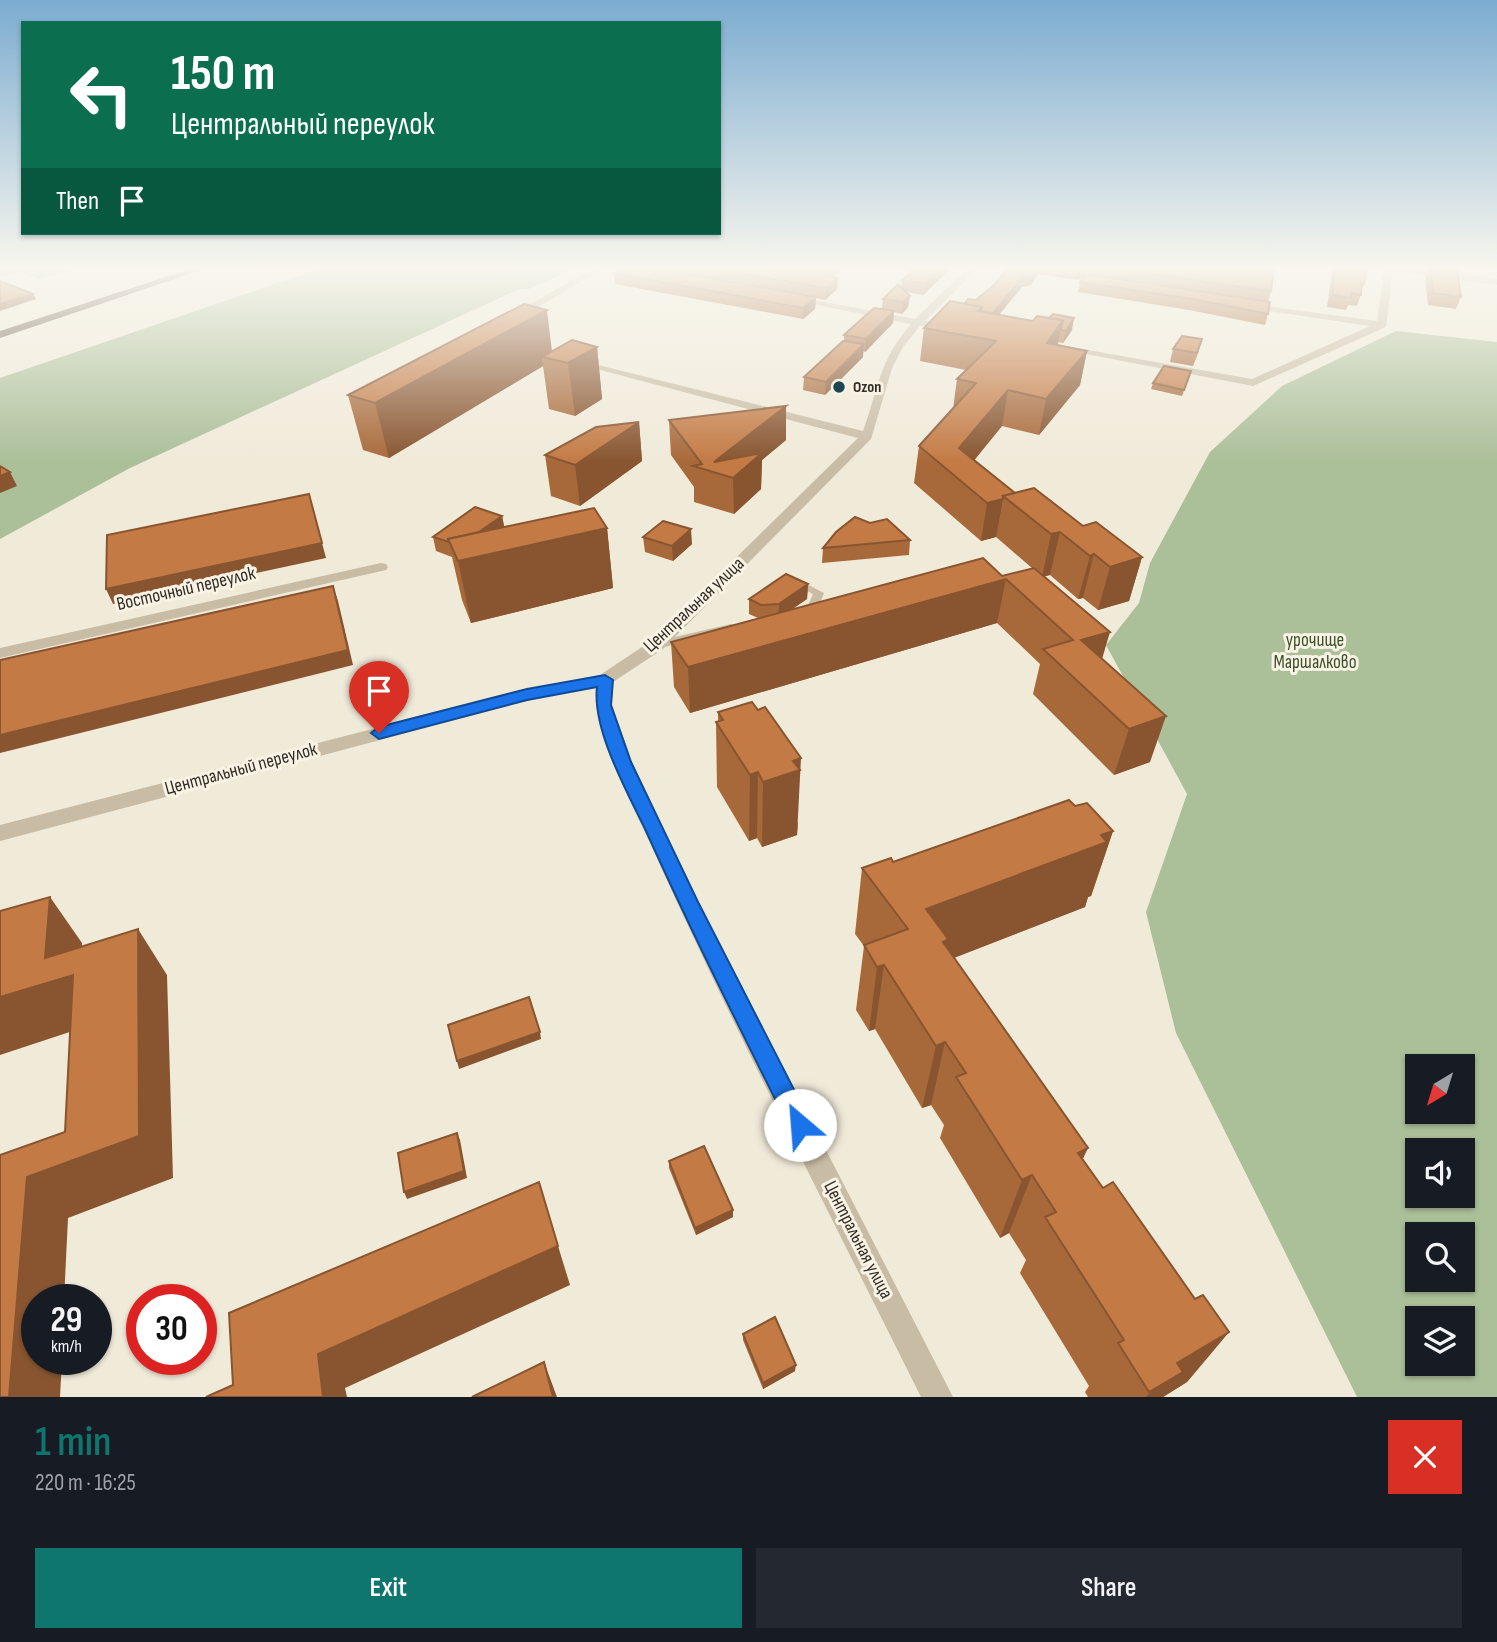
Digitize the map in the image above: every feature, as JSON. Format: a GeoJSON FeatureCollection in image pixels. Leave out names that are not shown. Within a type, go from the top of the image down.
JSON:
{"type":"FeatureCollection","features":[{"type":"Feature","properties":{"kind":"street","name":"Центральная улица"},"geometry":{"type":"LineString","coordinates":[[913,332],[891,359],[880,384],[876,416],[867,436],[657,645],[605,680],[603,705],[623,762],[661,844],[937,1397]]}},
{"type":"Feature","properties":{"kind":"street"},"geometry":{"type":"LineString","coordinates":[[1049,346],[1253,383],[1366,332]]}},
{"type":"Feature","properties":{"kind":"street"},"geometry":{"type":"LineString","coordinates":[[560,356],[867,436]]}},
{"type":"Feature","properties":{"kind":"street","name":"Восточный переулок"},"geometry":{"type":"LineString","coordinates":[[0,653],[381,567]]}},
{"type":"Feature","properties":{"kind":"street","name":"Центральный переулок"},"geometry":{"type":"LineString","coordinates":[[0,833],[527,695],[605,680]]}},
{"type":"Feature","properties":{"kind":"lane"},"geometry":{"type":"LineString","coordinates":[[793,580],[819,593],[813,607],[793,621]]}},
{"type":"Feature","properties":{"kind":"lane"},"geometry":{"type":"LineString","coordinates":[[657,645],[727,627],[741,627]]}},
{"type":"Feature","properties":{"kind":"green space"},"geometry":{"type":"Polygon","coordinates":[[[134,332],[425,332],[130,468],[0,539],[0,378],[134,332]]]}},
{"type":"Feature","properties":{"kind":"green space","name":"урочище Маршалково"},"geometry":{"type":"Polygon","coordinates":[[[1394,332],[1497,342],[1497,1397],[1357,1397],[1176,1033],[1146,912],[1187,794],[1106,645],[1139,603],[1150,563],[1210,452],[1282,386],[1394,332]]]}},
{"type":"Feature","properties":{"kind":"building"},"geometry":{"type":"Polygon","coordinates":[[[469,332],[506,332],[375,403],[348,395],[469,332]]]}},
{"type":"Feature","properties":{"kind":"building"},"geometry":{"type":"Polygon","coordinates":[[[847,332],[873,332],[866,339],[844,335],[847,332]]]}},
{"type":"Feature","properties":{"kind":"building"},"geometry":{"type":"Polygon","coordinates":[[[947,332],[1055,332],[1047,343],[1087,351],[1046,399],[1008,390],[959,448],[1015,493],[987,503],[919,446],[976,383],[957,379],[996,341],[947,332]]]}},
{"type":"Feature","properties":{"kind":"building"},"geometry":{"type":"Polygon","coordinates":[[[1182,336],[1202,339],[1197,353],[1173,349],[1182,336]]]}},
{"type":"Feature","properties":{"kind":"building"},"geometry":{"type":"Polygon","coordinates":[[[572,340],[597,347],[568,363],[542,357],[572,340]]]}},
{"type":"Feature","properties":{"kind":"building"},"geometry":{"type":"Polygon","coordinates":[[[843,341],[864,344],[826,382],[804,377],[843,341]]]}},
{"type":"Feature","properties":{"kind":"building"},"geometry":{"type":"Polygon","coordinates":[[[1164,366],[1191,371],[1184,390],[1153,383],[1164,366]]]}},
{"type":"Feature","properties":{"kind":"building"},"geometry":{"type":"Polygon","coordinates":[[[786,406],[714,462],[762,453],[733,478],[693,466],[702,464],[669,420],[786,406]]]}},
{"type":"Feature","properties":{"kind":"building"},"geometry":{"type":"Polygon","coordinates":[[[639,422],[575,465],[545,455],[596,427],[639,422]]]}},
{"type":"Feature","properties":{"kind":"building"},"geometry":{"type":"Polygon","coordinates":[[[0,466],[10,472],[0,476],[0,466]]]}},
{"type":"Feature","properties":{"kind":"building"},"geometry":{"type":"Polygon","coordinates":[[[1034,488],[1083,526],[1096,522],[1142,557],[1110,567],[1094,554],[1090,556],[1060,532],[1051,534],[1003,496],[1034,488]]]}},
{"type":"Feature","properties":{"kind":"building"},"geometry":{"type":"Polygon","coordinates":[[[309,494],[322,543],[106,589],[107,535],[309,494]]]}},
{"type":"Feature","properties":{"kind":"building"},"geometry":{"type":"Polygon","coordinates":[[[475,507],[502,516],[479,532],[448,539],[449,542],[433,537],[475,507]]]}},
{"type":"Feature","properties":{"kind":"building"},"geometry":{"type":"Polygon","coordinates":[[[594,508],[607,528],[458,561],[448,539],[594,508]]]}},
{"type":"Feature","properties":{"kind":"building"},"geometry":{"type":"Polygon","coordinates":[[[855,517],[870,523],[887,519],[910,540],[823,548],[836,532],[855,517]]]}},
{"type":"Feature","properties":{"kind":"building"},"geometry":{"type":"Polygon","coordinates":[[[663,521],[691,529],[672,546],[643,537],[663,521]]]}},
{"type":"Feature","properties":{"kind":"building"},"geometry":{"type":"Polygon","coordinates":[[[983,558],[1002,576],[1034,568],[1110,632],[1081,640],[1166,716],[1129,729],[1043,649],[1073,640],[1006,579],[688,667],[671,642],[983,558]]]}},
{"type":"Feature","properties":{"kind":"building"},"geometry":{"type":"Polygon","coordinates":[[[786,574],[808,584],[779,604],[761,605],[749,599],[786,574]]]}},
{"type":"Feature","properties":{"kind":"building"},"geometry":{"type":"Polygon","coordinates":[[[333,586],[348,650],[0,735],[0,660],[333,586]]]}},
{"type":"Feature","properties":{"kind":"building"},"geometry":{"type":"Polygon","coordinates":[[[752,702],[758,710],[765,707],[801,758],[793,761],[800,770],[763,782],[758,772],[750,775],[716,722],[723,720],[718,712],[752,702]]]}},
{"type":"Feature","properties":{"kind":"building"},"geometry":{"type":"Polygon","coordinates":[[[1069,800],[1075,806],[1087,803],[1113,831],[1101,835],[1107,842],[926,909],[948,939],[943,942],[1088,1148],[1078,1153],[1103,1188],[1113,1182],[1195,1299],[1203,1295],[1229,1332],[1177,1363],[1183,1372],[1149,1392],[1118,1343],[1124,1340],[1045,1217],[1056,1212],[1032,1175],[1022,1180],[956,1077],[966,1073],[945,1042],[936,1046],[884,965],[877,967],[864,945],[908,929],[862,868],[891,858],[893,862],[1069,800]]]}},
{"type":"Feature","properties":{"kind":"building"},"geometry":{"type":"Polygon","coordinates":[[[50,897],[45,958],[138,929],[139,1136],[27,1177],[9,1397],[0,1397],[0,1155],[65,1132],[73,975],[0,997],[0,911],[50,897]]]}},
{"type":"Feature","properties":{"kind":"building"},"geometry":{"type":"Polygon","coordinates":[[[529,997],[540,1032],[457,1061],[448,1025],[529,997]]]}},
{"type":"Feature","properties":{"kind":"building"},"geometry":{"type":"Polygon","coordinates":[[[457,1133],[464,1171],[404,1192],[398,1153],[457,1133]]]}},
{"type":"Feature","properties":{"kind":"building"},"geometry":{"type":"Polygon","coordinates":[[[704,1146],[733,1210],[695,1228],[669,1161],[704,1146]]]}},
{"type":"Feature","properties":{"kind":"building"},"geometry":{"type":"Polygon","coordinates":[[[539,1182],[558,1246],[318,1354],[323,1397],[206,1397],[233,1385],[229,1313],[539,1182]]]}},
{"type":"Feature","properties":{"kind":"building"},"geometry":{"type":"Polygon","coordinates":[[[775,1317],[796,1365],[763,1383],[743,1334],[775,1317]]]}},
{"type":"Feature","properties":{"kind":"building"},"geometry":{"type":"Polygon","coordinates":[[[544,1362],[553,1397],[472,1397],[544,1362]]]}},
{"type":"Feature","properties":{"kind":"place","name":"Ozon"},"geometry":{"type":"Point","coordinates":[839,387]}},
{"type":"Feature","properties":{"kind":"route"},"geometry":{"type":"LineString","coordinates":[[379,733],[527,695],[605,680],[603,705],[623,762],[688,903],[800,1125]]}}]}
